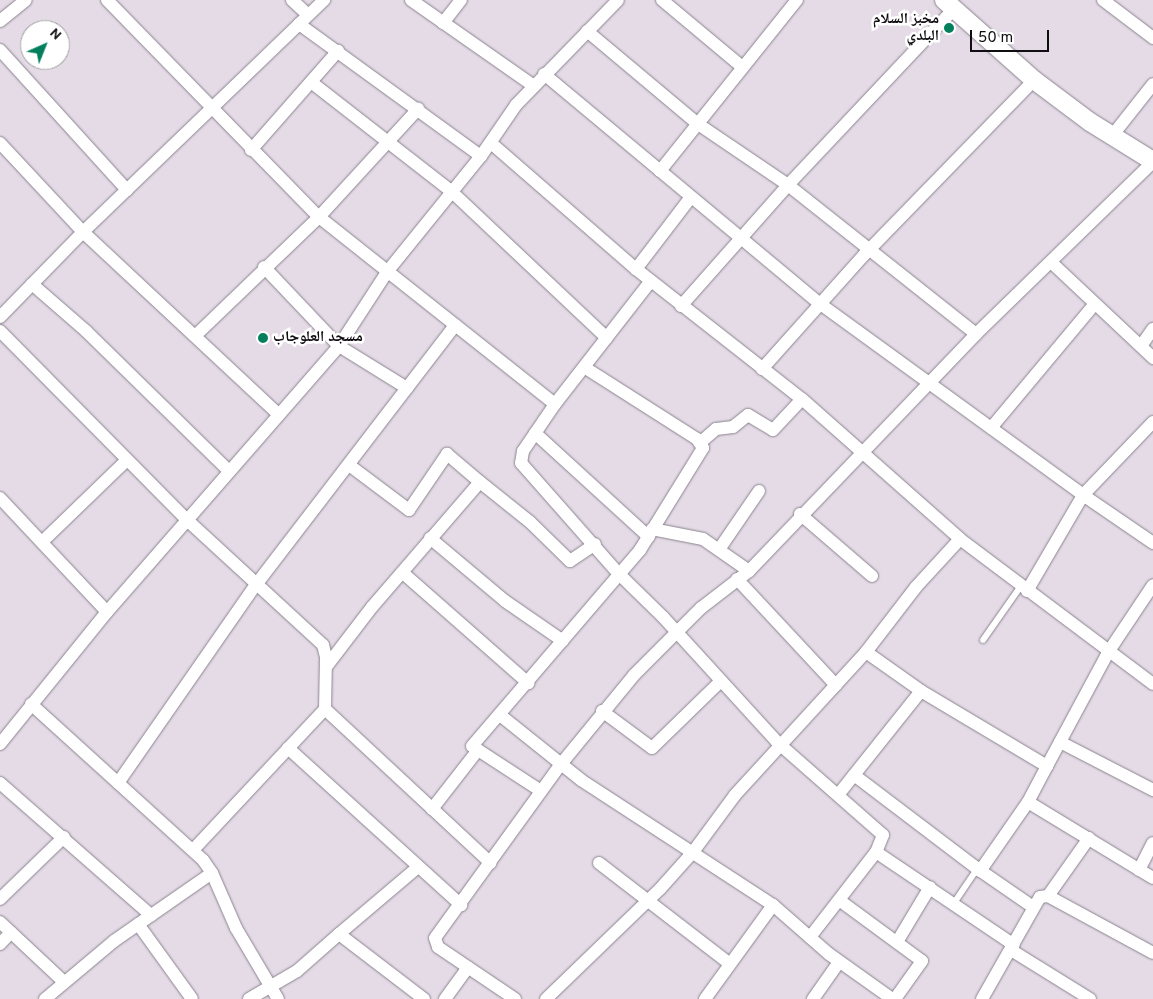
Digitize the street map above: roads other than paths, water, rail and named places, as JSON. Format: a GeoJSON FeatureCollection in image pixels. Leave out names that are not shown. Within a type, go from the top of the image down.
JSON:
{"type":"FeatureCollection","features":[{"type":"Feature","properties":{"kind":"street"},"geometry":{"type":"LineString","coordinates":[[0,22],[26,0]]}},
{"type":"Feature","properties":{"kind":"street"},"geometry":{"type":"LineString","coordinates":[[107,0],[210,109],[319,217],[555,404]]}},
{"type":"Feature","properties":{"kind":"street"},"geometry":{"type":"LineString","coordinates":[[292,0],[304,20],[338,51],[481,156]]}},
{"type":"Feature","properties":{"kind":"street"},"geometry":{"type":"LineString","coordinates":[[0,317],[83,232],[324,0]]}},
{"type":"Feature","properties":{"kind":"street"},"geometry":{"type":"LineString","coordinates":[[411,0],[534,86]]}},
{"type":"Feature","properties":{"kind":"street"},"geometry":{"type":"LineString","coordinates":[[442,23],[461,0]]}},
{"type":"Feature","properties":{"kind":"street"},"geometry":{"type":"LineString","coordinates":[[0,744],[107,612],[186,519],[339,346],[387,272],[491,144],[516,105],[544,74],[618,0]]}},
{"type":"Feature","properties":{"kind":"street"},"geometry":{"type":"LineString","coordinates":[[662,0],[742,67]]}},
{"type":"Feature","properties":{"kind":"street"},"geometry":{"type":"LineString","coordinates":[[660,171],[793,5],[780,0]]}},
{"type":"Feature","properties":{"kind":"street"},"geometry":{"type":"LineString","coordinates":[[1103,0],[1153,38]]}},
{"type":"Feature","properties":{"kind":"street"},"geometry":{"type":"LineString","coordinates":[[515,999],[435,943],[435,938],[461,905],[561,764],[602,712],[676,633],[737,579],[749,571],[800,514],[865,452],[976,334],[1052,263],[1153,162],[1112,136],[1034,80],[949,5],[788,185],[742,241],[681,306]]}},
{"type":"Feature","properties":{"kind":"street"},"geometry":{"type":"LineString","coordinates":[[588,31],[698,124],[788,185],[976,334]]}},
{"type":"Feature","properties":{"kind":"street"},"geometry":{"type":"LineString","coordinates":[[0,50],[127,190]]}},
{"type":"Feature","properties":{"kind":"street"},"geometry":{"type":"LineString","coordinates":[[251,150],[338,51]]}},
{"type":"Feature","properties":{"kind":"street"},"geometry":{"type":"LineString","coordinates":[[544,74],[742,241],[819,303],[928,384],[1153,543]]}},
{"type":"Feature","properties":{"kind":"street"},"geometry":{"type":"LineString","coordinates":[[762,369],[819,303],[1034,80]]}},
{"type":"Feature","properties":{"kind":"street"},"geometry":{"type":"LineString","coordinates":[[311,82],[451,191],[607,338]]}},
{"type":"Feature","properties":{"kind":"street"},"geometry":{"type":"LineString","coordinates":[[1112,136],[1153,84]]}},
{"type":"Feature","properties":{"kind":"street"},"geometry":{"type":"LineString","coordinates":[[195,336],[264,267],[319,217],[418,108]]}},
{"type":"Feature","properties":{"kind":"street"},"geometry":{"type":"LineString","coordinates":[[0,143],[83,232],[278,414]]}},
{"type":"Feature","properties":{"kind":"street"},"geometry":{"type":"LineString","coordinates":[[491,144],[650,282],[802,399],[865,452],[960,539],[1024,589],[1153,684]]}},
{"type":"Feature","properties":{"kind":"street"},"geometry":{"type":"LineString","coordinates":[[636,268],[691,197]]}},
{"type":"Feature","properties":{"kind":"street"},"geometry":{"type":"LineString","coordinates":[[1052,263],[1094,305],[1142,346],[1153,358]]}},
{"type":"Feature","properties":{"kind":"street"},"geometry":{"type":"LineString","coordinates":[[264,267],[339,346],[407,388]]}},
{"type":"Feature","properties":{"kind":"street"},"geometry":{"type":"LineString","coordinates":[[650,282],[555,404],[523,451],[521,463],[595,544],[618,574],[781,745],[884,835],[876,852],[810,937]]}},
{"type":"Feature","properties":{"kind":"street"},"geometry":{"type":"LineString","coordinates":[[32,284],[86,330],[228,470]]}},
{"type":"Feature","properties":{"kind":"street"},"geometry":{"type":"LineString","coordinates":[[991,428],[1094,305]]}},
{"type":"Feature","properties":{"kind":"street"},"geometry":{"type":"LineString","coordinates":[[118,783],[255,586],[455,325]]}},
{"type":"Feature","properties":{"kind":"street"},"geometry":{"type":"LineString","coordinates":[[1142,346],[1153,329]]}},
{"type":"Feature","properties":{"kind":"street"},"geometry":{"type":"LineString","coordinates":[[0,331],[186,519],[255,586],[323,645],[326,667],[324,709],[193,850]]}},
{"type":"Feature","properties":{"kind":"street"},"geometry":{"type":"LineString","coordinates":[[542,791],[472,746],[528,683],[651,533],[703,448],[701,442],[584,367]]}},
{"type":"Feature","properties":{"kind":"street"},"geometry":{"type":"LineString","coordinates":[[701,442],[716,429],[733,428],[748,415],[773,430],[802,399]]}},
{"type":"Feature","properties":{"kind":"street"},"geometry":{"type":"LineString","coordinates":[[1024,589],[1083,495],[1153,422]]}},
{"type":"Feature","properties":{"kind":"street"},"geometry":{"type":"LineString","coordinates":[[535,433],[651,533],[687,533],[720,548],[749,571]]}},
{"type":"Feature","properties":{"kind":"street"},"geometry":{"type":"LineString","coordinates":[[349,465],[409,510],[446,454],[530,522],[570,561],[595,544]]}},
{"type":"Feature","properties":{"kind":"street"},"geometry":{"type":"LineString","coordinates":[[42,542],[127,460]]}},
{"type":"Feature","properties":{"kind":"street"},"geometry":{"type":"LineString","coordinates":[[326,667],[430,538],[480,482]]}},
{"type":"Feature","properties":{"kind":"street"},"geometry":{"type":"LineString","coordinates":[[720,548],[758,491]]}},
{"type":"Feature","properties":{"kind":"street"},"geometry":{"type":"LineString","coordinates":[[0,498],[107,612]]}},
{"type":"Feature","properties":{"kind":"street"},"geometry":{"type":"LineString","coordinates":[[800,514],[872,576]]}},
{"type":"Feature","properties":{"kind":"street"},"geometry":{"type":"LineString","coordinates":[[430,538],[505,601],[563,641]]}},
{"type":"Feature","properties":{"kind":"street"},"geometry":{"type":"LineString","coordinates":[[549,998],[647,902],[693,852],[735,795],[866,652],[916,587],[960,539]]}},
{"type":"Feature","properties":{"kind":"street"},"geometry":{"type":"LineString","coordinates":[[403,573],[528,683]]}},
{"type":"Feature","properties":{"kind":"street"},"geometry":{"type":"LineString","coordinates":[[737,579],[836,685]]}},
{"type":"Feature","properties":{"kind":"street"},"geometry":{"type":"LineString","coordinates":[[978,870],[1028,802],[1109,651],[1153,585]]}},
{"type":"Feature","properties":{"kind":"street"},"geometry":{"type":"LineString","coordinates":[[866,652],[921,691],[1046,766]]}},
{"type":"Feature","properties":{"kind":"street"},"geometry":{"type":"LineString","coordinates":[[602,712],[652,748],[721,681]]}},
{"type":"Feature","properties":{"kind":"street"},"geometry":{"type":"LineString","coordinates":[[838,796],[921,691]]}},
{"type":"Feature","properties":{"kind":"street"},"geometry":{"type":"LineString","coordinates":[[31,704],[193,850],[212,872],[236,928],[278,999]]}},
{"type":"Feature","properties":{"kind":"street"},"geometry":{"type":"LineString","coordinates":[[324,709],[490,863]]}},
{"type":"Feature","properties":{"kind":"street"},"geometry":{"type":"LineString","coordinates":[[500,715],[561,764],[773,905],[839,962],[894,999],[922,964],[896,942],[839,900]]}},
{"type":"Feature","properties":{"kind":"street"},"geometry":{"type":"LineString","coordinates":[[1060,742],[1153,790]]}},
{"type":"Feature","properties":{"kind":"street"},"geometry":{"type":"LineString","coordinates":[[288,748],[461,905]]}},
{"type":"Feature","properties":{"kind":"street"},"geometry":{"type":"LineString","coordinates":[[432,809],[478,750]]}},
{"type":"Feature","properties":{"kind":"street"},"geometry":{"type":"LineString","coordinates":[[854,775],[978,870],[1033,907]]}},
{"type":"Feature","properties":{"kind":"street"},"geometry":{"type":"LineString","coordinates":[[0,782],[151,915]]}},
{"type":"Feature","properties":{"kind":"street"},"geometry":{"type":"LineString","coordinates":[[1028,802],[1153,878]]}},
{"type":"Feature","properties":{"kind":"street"},"geometry":{"type":"LineString","coordinates":[[0,899],[64,837]]}},
{"type":"Feature","properties":{"kind":"street"},"geometry":{"type":"LineString","coordinates":[[1048,896],[1090,838]]}},
{"type":"Feature","properties":{"kind":"street"},"geometry":{"type":"LineString","coordinates":[[1139,870],[1153,843]]}},
{"type":"Feature","properties":{"kind":"street"},"geometry":{"type":"LineString","coordinates":[[876,852],[954,903],[1012,947],[1090,999]]}},
{"type":"Feature","properties":{"kind":"street"},"geometry":{"type":"LineString","coordinates":[[599,863],[647,902],[694,933],[730,964]]}},
{"type":"Feature","properties":{"kind":"street"},"geometry":{"type":"LineString","coordinates":[[249,999],[297,972],[418,866]]}},
{"type":"Feature","properties":{"kind":"street"},"geometry":{"type":"LineString","coordinates":[[45,999],[138,924],[212,872]]}},
{"type":"Feature","properties":{"kind":"street"},"geometry":{"type":"LineString","coordinates":[[896,942],[930,887]]}},
{"type":"Feature","properties":{"kind":"street"},"geometry":{"type":"LineString","coordinates":[[982,999],[1040,897],[1048,896],[1153,953]]}},
{"type":"Feature","properties":{"kind":"street"},"geometry":{"type":"LineString","coordinates":[[705,999],[773,905]]}},
{"type":"Feature","properties":{"kind":"street"},"geometry":{"type":"LineString","coordinates":[[0,922],[64,982]]}},
{"type":"Feature","properties":{"kind":"street"},"geometry":{"type":"LineString","coordinates":[[138,924],[192,999]]}},
{"type":"Feature","properties":{"kind":"street"},"geometry":{"type":"LineString","coordinates":[[0,944],[10,932]]}},
{"type":"Feature","properties":{"kind":"street"},"geometry":{"type":"LineString","coordinates":[[339,934],[424,999]]}},
{"type":"Feature","properties":{"kind":"street"},"geometry":{"type":"LineString","coordinates":[[813,999],[839,962]]}},
{"type":"Feature","properties":{"kind":"street"},"geometry":{"type":"LineString","coordinates":[[445,999],[468,967]]}},
{"type":"Feature","properties":{"kind":"lane"},"geometry":{"type":"LineString","coordinates":[[983,640],[1024,589]]}},
{"type":"Feature","properties":{"kind":"lane"},"geometry":{"type":"LineString","coordinates":[[954,903],[978,870]]}},
{"type":"Feature","properties":{"kind":"place","name":"مخبز السلام البلدي"},"geometry":{"type":"Point","coordinates":[949,28]}},
{"type":"Feature","properties":{"kind":"place","name":"مسجد العلوجاب"},"geometry":{"type":"Point","coordinates":[263,338]}}]}
